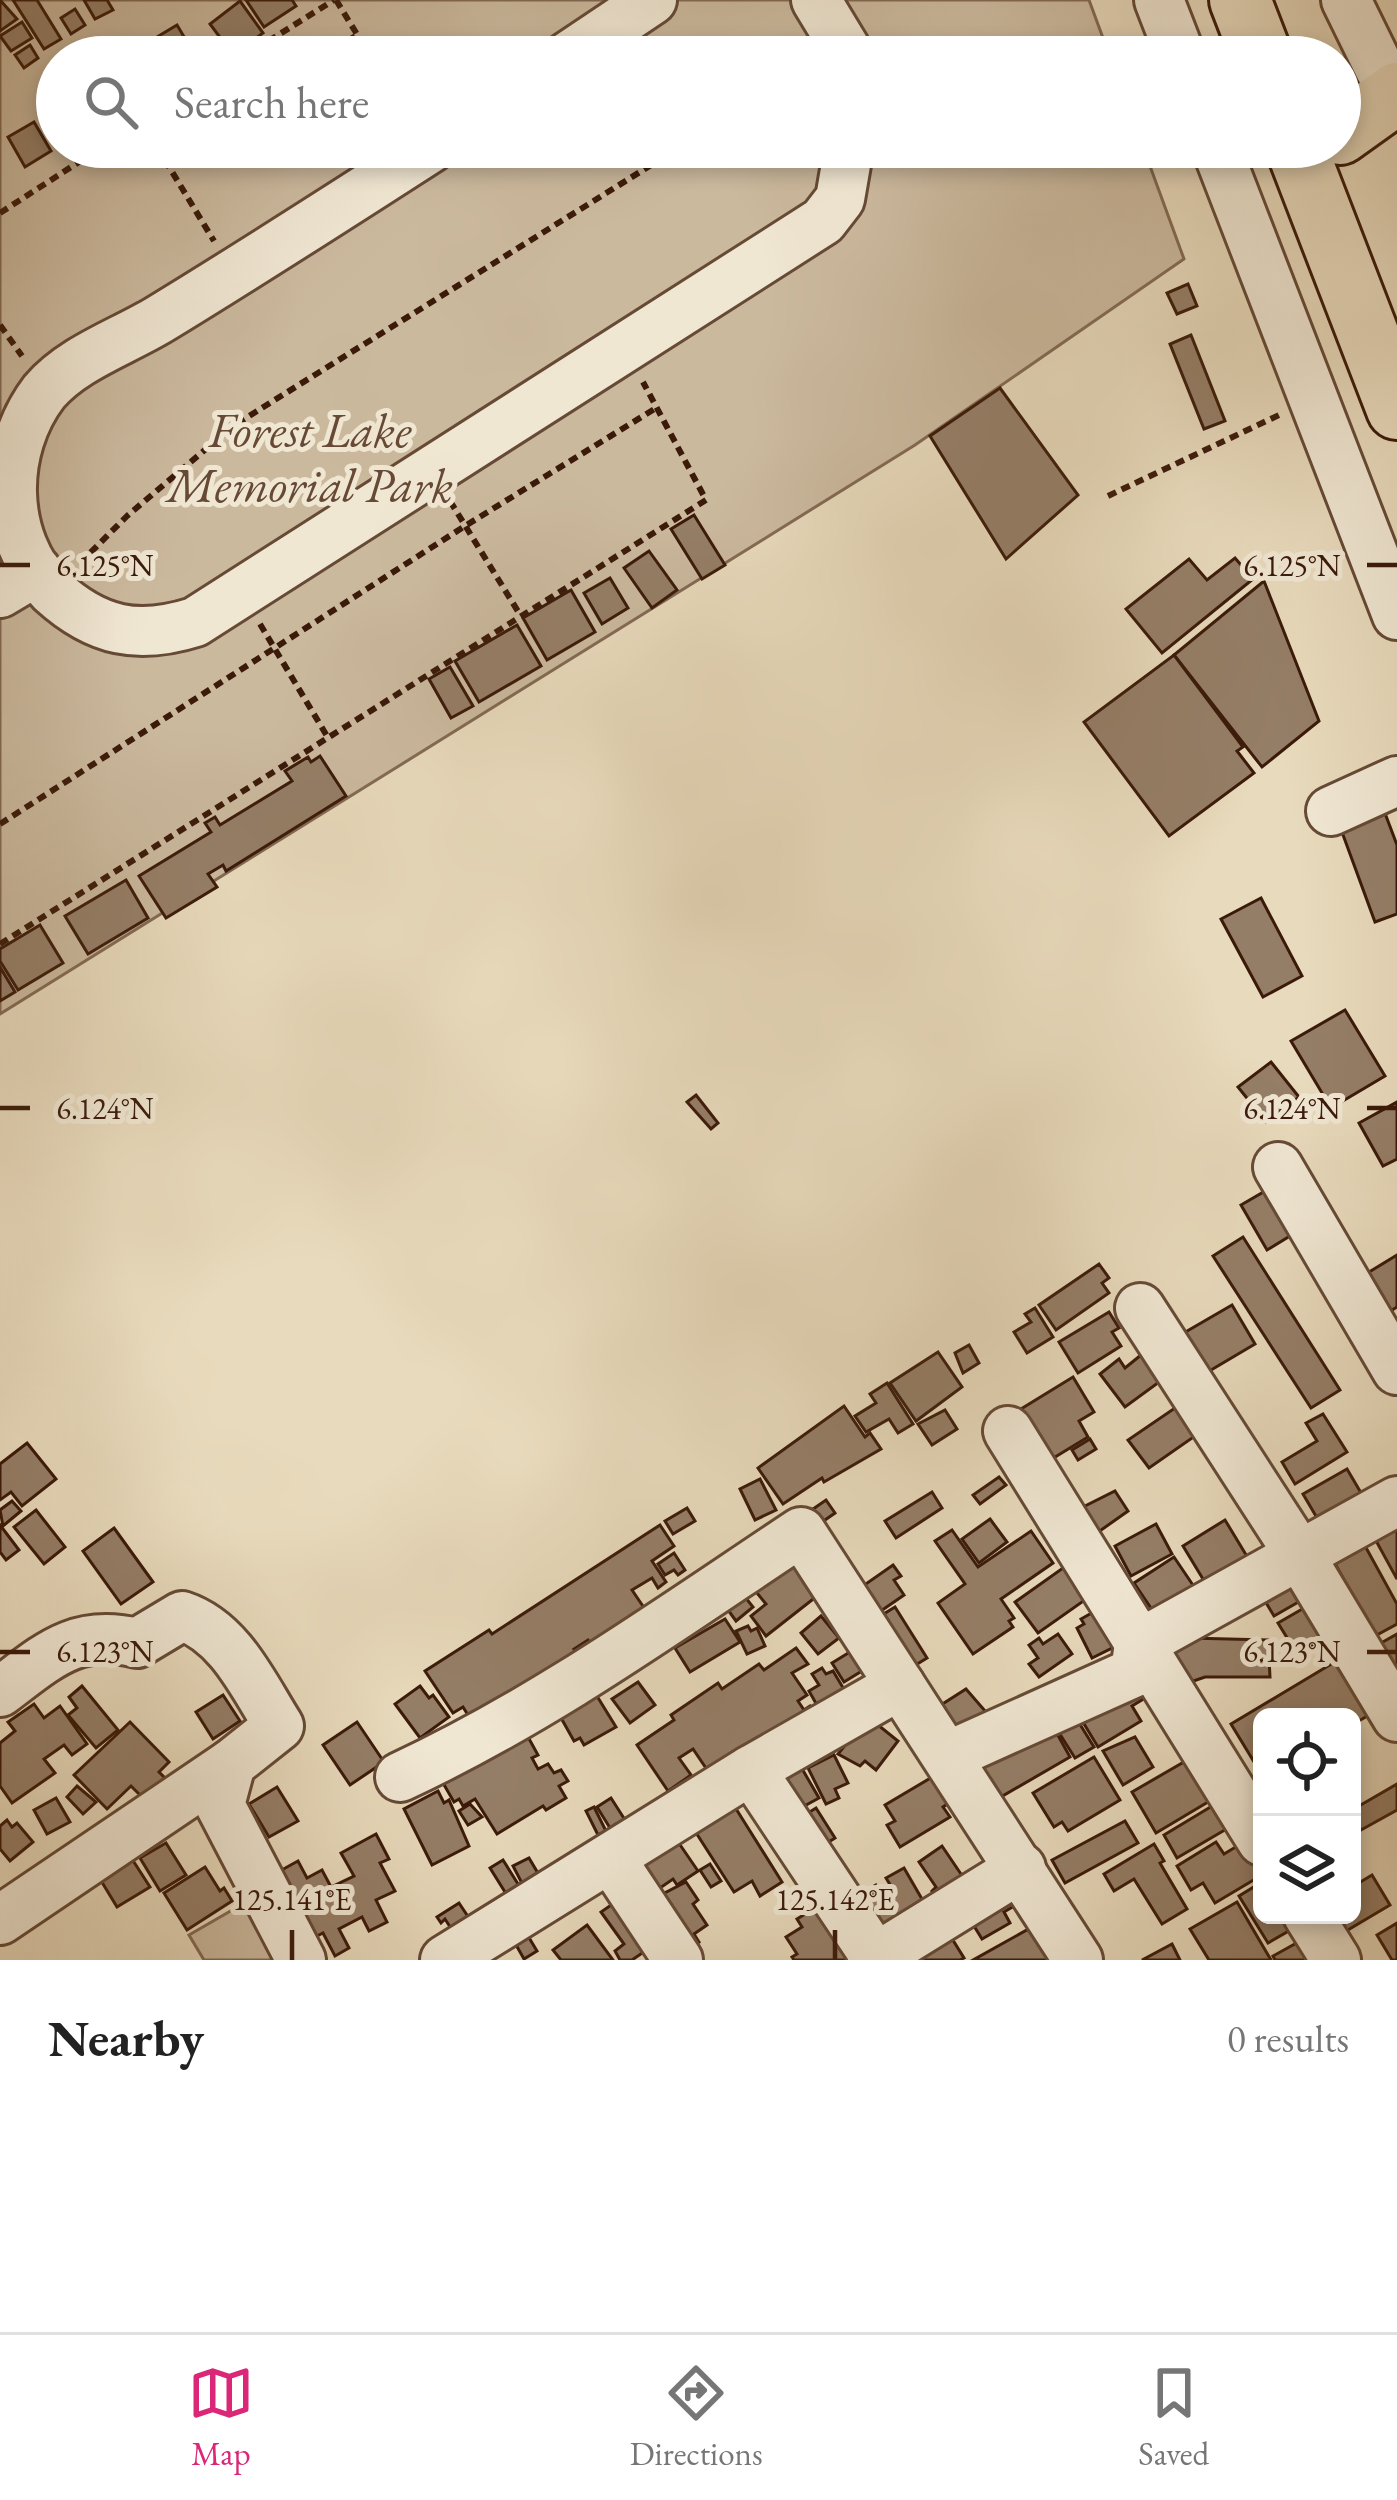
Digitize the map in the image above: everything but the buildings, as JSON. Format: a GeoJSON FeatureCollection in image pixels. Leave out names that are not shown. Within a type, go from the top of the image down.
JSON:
{"type":"FeatureCollection","features":[{"type":"Feature","properties":{"kind":"main road"},"geometry":{"type":"LineString","coordinates":[[1240,0],[1254,36]]}},
{"type":"Feature","properties":{"kind":"main road"},"geometry":{"type":"LineString","coordinates":[[1361,117],[1395,95]]}},
{"type":"Feature","properties":{"kind":"main road"},"geometry":{"type":"LineString","coordinates":[[1322,168],[1392,377]]}},
{"type":"Feature","properties":{"kind":"street"},"geometry":{"type":"LineString","coordinates":[[598,36],[652,0]]}},
{"type":"Feature","properties":{"kind":"street"},"geometry":{"type":"LineString","coordinates":[[816,0],[836,36]]}},
{"type":"Feature","properties":{"kind":"street"},"geometry":{"type":"LineString","coordinates":[[851,36],[864,0]]}},
{"type":"Feature","properties":{"kind":"street"},"geometry":{"type":"LineString","coordinates":[[1159,0],[1173,36]]}},
{"type":"Feature","properties":{"kind":"street"},"geometry":{"type":"LineString","coordinates":[[1346,0],[1395,95]]}},
{"type":"Feature","properties":{"kind":"street"},"geometry":{"type":"LineString","coordinates":[[399,168],[234,274],[75,366],[45,391],[21,426],[8,474],[8,516],[30,585],[124,632],[195,622],[823,221],[840,199],[845,168]]}},
{"type":"Feature","properties":{"kind":"street"},"geometry":{"type":"LineString","coordinates":[[1224,168],[1397,615]]}},
{"type":"Feature","properties":{"kind":"street"},"geometry":{"type":"LineString","coordinates":[[1330,811],[1397,781]]}},
{"type":"Feature","properties":{"kind":"street"},"geometry":{"type":"LineString","coordinates":[[1278,1167],[1397,1370]]}},
{"type":"Feature","properties":{"kind":"street"},"geometry":{"type":"LineString","coordinates":[[1140,1308],[1299,1554],[1397,1717]]}},
{"type":"Feature","properties":{"kind":"street"},"geometry":{"type":"LineString","coordinates":[[1008,1431],[1253,1827]]}},
{"type":"Feature","properties":{"kind":"street"},"geometry":{"type":"LineString","coordinates":[[1139,1644],[1397,1501]]}},
{"type":"Feature","properties":{"kind":"street"},"geometry":{"type":"LineString","coordinates":[[400,1777],[466,1747],[597,1668],[800,1532],[1078,1960]]}},
{"type":"Feature","properties":{"kind":"street"},"geometry":{"type":"LineString","coordinates":[[0,1692],[57,1650],[105,1635],[137,1643],[182,1616],[220,1639],[279,1726],[0,1920]]}},
{"type":"Feature","properties":{"kind":"street"},"geometry":{"type":"LineString","coordinates":[[948,1756],[1135,1672],[1139,1644]]}},
{"type":"Feature","properties":{"kind":"street"},"geometry":{"type":"LineString","coordinates":[[445,1960],[751,1770],[900,1685]]}},
{"type":"Feature","properties":{"kind":"street"},"geometry":{"type":"LineString","coordinates":[[231,1763],[220,1805],[301,1960]]}},
{"type":"Feature","properties":{"kind":"street"},"geometry":{"type":"LineString","coordinates":[[751,1770],[874,1959],[1021,1868]]}},
{"type":"Feature","properties":{"kind":"street"},"geometry":{"type":"LineString","coordinates":[[611,1858],[678,1960]]}},
{"type":"Feature","properties":{"kind":"street"},"geometry":{"type":"LineString","coordinates":[[1314,1924],[1336,1960]]}},
{"type":"Feature","properties":{"kind":"path"},"geometry":{"type":"LineString","coordinates":[[277,36],[335,0],[357,35]]}},
{"type":"Feature","properties":{"kind":"path"},"geometry":{"type":"LineString","coordinates":[[0,213],[69,168]]}},
{"type":"Feature","properties":{"kind":"path"},"geometry":{"type":"LineString","coordinates":[[171,168],[234,274]]}},
{"type":"Feature","properties":{"kind":"path"},"geometry":{"type":"LineString","coordinates":[[30,585],[127,516],[233,426],[646,168]]}},
{"type":"Feature","properties":{"kind":"path"},"geometry":{"type":"LineString","coordinates":[[0,351],[14,343]]}},
{"type":"Feature","properties":{"kind":"path"},"geometry":{"type":"LineString","coordinates":[[0,944],[706,500],[626,349]]}},
{"type":"Feature","properties":{"kind":"path"},"geometry":{"type":"LineString","coordinates":[[1108,496],[1313,399]]}},
{"type":"Feature","properties":{"kind":"path"},"geometry":{"type":"LineString","coordinates":[[0,824],[657,408]]}},
{"type":"Feature","properties":{"kind":"path"},"geometry":{"type":"LineString","coordinates":[[433,472],[519,614]]}},
{"type":"Feature","properties":{"kind":"path"},"geometry":{"type":"LineString","coordinates":[[243,595],[327,736]]}},
{"type":"Feature","properties":{"kind":"green space","name":"Forest Lake Memorial Park"},"geometry":{"type":"Polygon","coordinates":[[[0,0],[1089,0],[1102,36],[36,36],[36,168],[1151,168],[1184,259],[915,445],[0,1014],[0,0]]]}},
{"type":"Feature","properties":{"kind":"green space"},"geometry":{"type":"Polygon","coordinates":[[[253,1898],[289,1960],[204,1960],[189,1935],[253,1898]]]}}]}
